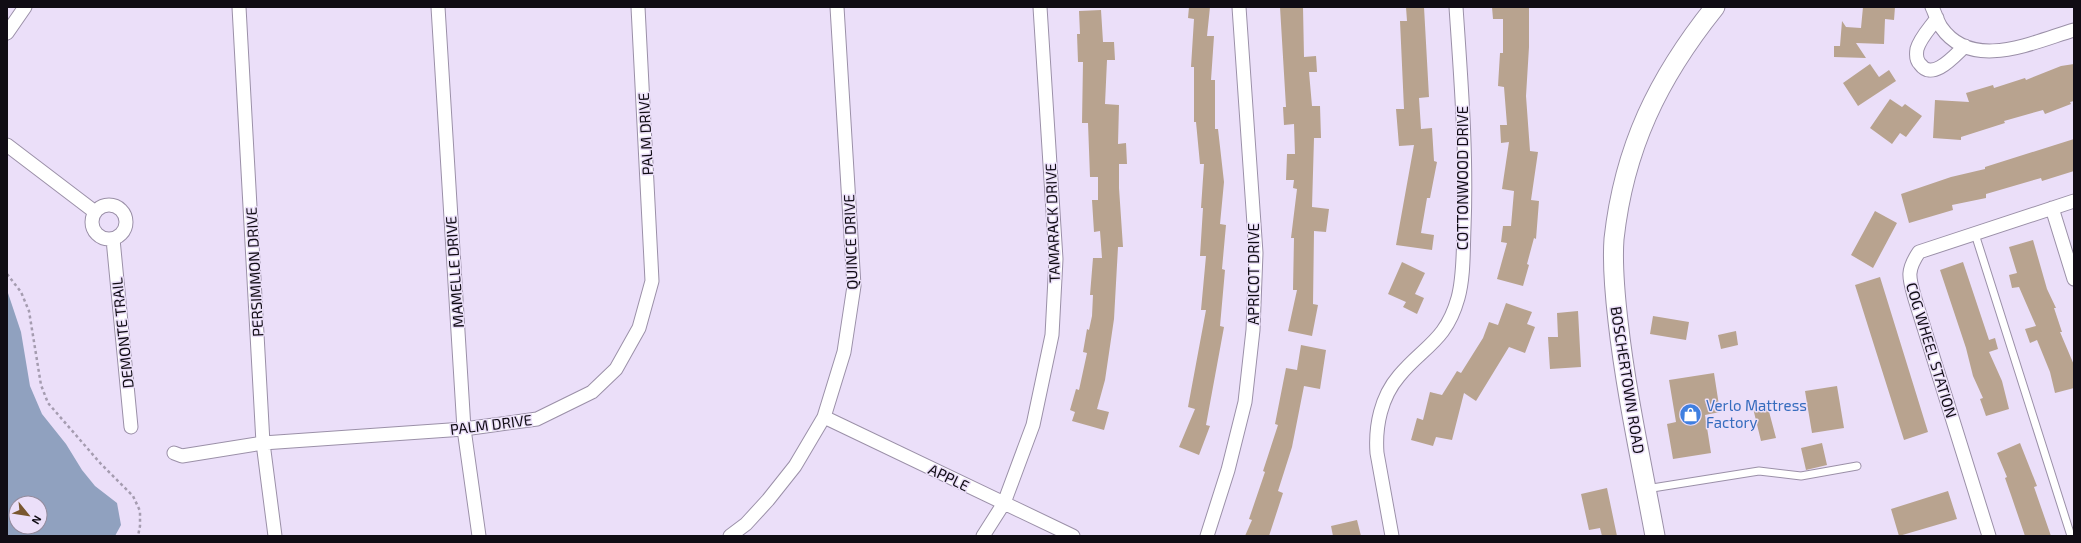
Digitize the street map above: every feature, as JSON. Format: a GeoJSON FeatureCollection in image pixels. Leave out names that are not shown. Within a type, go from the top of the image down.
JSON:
{"type":"FeatureCollection","features":[{"type":"Feature","properties":{"kind":"street"},"geometry":{"type":"LineString","coordinates":[[7,33],[25,7]]}},
{"type":"Feature","properties":{"kind":"street","name":"PERSIMMON DRIVE"},"geometry":{"type":"LineString","coordinates":[[239,7],[263,444],[275,536]]}},
{"type":"Feature","properties":{"kind":"street","name":"MAMELLE DRIVE"},"geometry":{"type":"LineString","coordinates":[[438,7],[464,429],[479,536]]}},
{"type":"Feature","properties":{"kind":"street","name":"PALM DRIVE"},"geometry":{"type":"LineString","coordinates":[[174,453],[182,456],[263,444],[464,429],[537,419],[592,392],[616,369],[639,328],[652,281],[638,7]]}},
{"type":"Feature","properties":{"kind":"street","name":"QUINCE DRIVE"},"geometry":{"type":"LineString","coordinates":[[730,536],[746,524],[768,500],[795,466],[824,417],[844,352],[854,286],[836,7]]}},
{"type":"Feature","properties":{"kind":"street","name":"TAMARACK DRIVE"},"geometry":{"type":"LineString","coordinates":[[983,536],[1004,504],[1033,424],[1052,335],[1056,259],[1040,7]]}},
{"type":"Feature","properties":{"kind":"street","name":"APRICOT DRIVE"},"geometry":{"type":"LineString","coordinates":[[1207,536],[1228,470],[1245,402],[1253,330],[1256,253],[1239,7]]}},
{"type":"Feature","properties":{"kind":"street","name":"COTTONWOOD DRIVE"},"geometry":{"type":"LineString","coordinates":[[1392,536],[1377,453],[1376,439],[1378,423],[1386,394],[1399,376],[1443,332],[1458,297],[1462,274],[1466,188],[1456,7]]}},
{"type":"Feature","properties":{"kind":"street","name":"BOSCHERTOWN ROAD"},"geometry":{"type":"LineString","coordinates":[[1655,536],[1622,358],[1616,299],[1614,241],[1620,200],[1630,157],[1643,121],[1660,86],[1715,7]]}},
{"type":"Feature","properties":{"kind":"street"},"geometry":{"type":"LineString","coordinates":[[1934,13],[1941,27],[1960,44],[1982,51],[2006,51],[2074,30]]}},
{"type":"Feature","properties":{"kind":"street"},"geometry":{"type":"LineString","coordinates":[[1934,13],[1917,50],[1917,60],[1922,66],[1930,70],[1937,69],[1952,59],[1965,46]]}},
{"type":"Feature","properties":{"kind":"street"},"geometry":{"type":"LineString","coordinates":[[7,145],[95,212]]}},
{"type":"Feature","properties":{"kind":"street","name":"COG WHEEL STATION"},"geometry":{"type":"LineString","coordinates":[[1989,536],[1909,280],[1909,271],[1919,252],[2074,201]]}},
{"type":"Feature","properties":{"kind":"street"},"geometry":{"type":"LineString","coordinates":[[105,205],[116,206],[124,213],[127,224],[122,234],[113,239],[101,238],[93,229],[93,217],[95,212],[105,205]]}},
{"type":"Feature","properties":{"kind":"street"},"geometry":{"type":"LineString","coordinates":[[2052,208],[2074,279]]}},
{"type":"Feature","properties":{"kind":"street","name":"DEMONTE TRAIL"},"geometry":{"type":"LineString","coordinates":[[113,239],[132,427]]}},
{"type":"Feature","properties":{"kind":"street","name":"APPLE"},"geometry":{"type":"LineString","coordinates":[[824,417],[1073,536]]}},
{"type":"Feature","properties":{"kind":"lane"},"geometry":{"type":"LineString","coordinates":[[1975,234],[2071,536]]}},
{"type":"Feature","properties":{"kind":"lane"},"geometry":{"type":"LineString","coordinates":[[1646,489],[1759,471],[1801,476],[1857,466]]}},
{"type":"Feature","properties":{"kind":"path"},"geometry":{"type":"LineString","coordinates":[[7,274],[21,292],[28,311],[41,385],[48,402],[101,464],[133,496],[140,511],[138,536]]}},
{"type":"Feature","properties":{"kind":"water"},"geometry":{"type":"Polygon","coordinates":[[[7,290],[21,332],[30,386],[42,414],[66,444],[82,470],[95,486],[117,503],[121,525],[115,536],[7,536],[7,290]]]}},
{"type":"Feature","properties":{"kind":"building"},"geometry":{"type":"Polygon","coordinates":[[[1189,7],[1210,7],[1207,36],[1214,36],[1211,80],[1215,80],[1215,129],[1218,129],[1224,182],[1220,224],[1226,225],[1222,269],[1225,270],[1220,326],[1224,327],[1206,425],[1210,426],[1199,455],[1179,447],[1195,409],[1188,407],[1206,310],[1201,310],[1206,256],[1200,256],[1204,164],[1200,164],[1196,122],[1194,122],[1194,67],[1191,67],[1194,19],[1188,18],[1189,7]]]}},
{"type":"Feature","properties":{"kind":"building"},"geometry":{"type":"Polygon","coordinates":[[[1280,7],[1303,7],[1304,57],[1316,56],[1317,72],[1309,72],[1312,106],[1320,106],[1321,138],[1314,138],[1312,207],[1329,209],[1326,232],[1314,231],[1313,304],[1318,305],[1312,336],[1288,331],[1297,290],[1293,290],[1294,238],[1291,238],[1297,189],[1293,188],[1294,180],[1286,180],[1287,154],[1295,154],[1294,124],[1284,125],[1283,107],[1286,107],[1280,7]]]}},
{"type":"Feature","properties":{"kind":"building"},"geometry":{"type":"Polygon","coordinates":[[[1406,7],[1424,7],[1429,97],[1419,98],[1421,129],[1432,128],[1434,161],[1437,162],[1430,198],[1427,198],[1421,233],[1434,235],[1432,250],[1396,245],[1414,145],[1399,146],[1396,109],[1404,109],[1400,21],[1407,21],[1406,7]]]}},
{"type":"Feature","properties":{"kind":"building"},"geometry":{"type":"Polygon","coordinates":[[[1492,7],[1529,7],[1529,47],[1526,96],[1530,151],[1538,152],[1531,200],[1539,201],[1536,239],[1534,238],[1523,286],[1497,279],[1507,243],[1501,242],[1503,226],[1511,226],[1514,191],[1502,189],[1509,142],[1501,143],[1500,125],[1507,125],[1504,87],[1498,86],[1500,53],[1503,53],[1503,19],[1493,19],[1492,7]]]}},
{"type":"Feature","properties":{"kind":"building"},"geometry":{"type":"Polygon","coordinates":[[[1863,7],[1895,7],[1894,20],[1885,19],[1884,44],[1856,43],[1866,58],[1834,57],[1834,46],[1840,46],[1842,21],[1846,27],[1861,28],[1863,7]]]}},
{"type":"Feature","properties":{"kind":"building"},"geometry":{"type":"Polygon","coordinates":[[[1101,10],[1103,42],[1114,42],[1115,60],[1107,60],[1105,104],[1119,105],[1118,144],[1126,143],[1127,164],[1119,164],[1123,247],[1118,247],[1114,319],[1105,380],[1097,409],[1109,412],[1104,430],[1072,421],[1075,412],[1070,410],[1076,389],[1079,390],[1087,353],[1083,352],[1087,329],[1089,330],[1092,316],[1093,295],[1090,295],[1093,258],[1102,258],[1100,231],[1094,232],[1092,200],[1098,200],[1098,177],[1090,177],[1088,123],[1082,123],[1083,62],[1078,62],[1077,34],[1080,34],[1079,11],[1101,10]]]}},
{"type":"Feature","properties":{"kind":"building"},"geometry":{"type":"Polygon","coordinates":[[[1870,64],[1879,77],[1889,70],[1896,81],[1858,106],[1843,83],[1870,64]]]}},
{"type":"Feature","properties":{"kind":"building"},"geometry":{"type":"Polygon","coordinates":[[[2074,64],[2074,101],[2070,102],[2071,104],[2045,114],[2043,110],[2004,121],[2005,123],[1961,137],[1961,140],[1933,138],[1935,100],[1969,102],[1966,93],[1993,85],[1994,88],[2025,78],[2026,80],[2061,66],[2074,64]]]}},
{"type":"Feature","properties":{"kind":"building"},"geometry":{"type":"Polygon","coordinates":[[[1890,99],[1902,107],[1905,104],[1922,116],[1906,137],[1900,133],[1892,144],[1870,128],[1890,99]]]}},
{"type":"Feature","properties":{"kind":"building"},"geometry":{"type":"Polygon","coordinates":[[[2074,139],[2074,171],[2042,181],[2041,178],[1986,194],[1986,198],[1952,205],[1953,210],[1909,223],[1901,194],[1951,177],[1985,169],[1985,167],[2074,139]]]}},
{"type":"Feature","properties":{"kind":"building"},"geometry":{"type":"Polygon","coordinates":[[[1875,211],[1897,223],[1873,268],[1851,255],[1875,211]]]}},
{"type":"Feature","properties":{"kind":"building"},"geometry":{"type":"Polygon","coordinates":[[[2033,240],[2047,289],[2056,308],[2054,308],[2062,332],[2060,332],[2074,365],[2074,388],[2055,393],[2050,372],[2037,340],[2030,343],[2025,329],[2036,326],[2019,287],[2012,288],[2009,275],[2017,273],[2009,247],[2033,240]]]}},
{"type":"Feature","properties":{"kind":"building"},"geometry":{"type":"Polygon","coordinates":[[[1402,262],[1425,273],[1415,294],[1424,298],[1417,314],[1403,307],[1406,302],[1388,294],[1402,262]]]}},
{"type":"Feature","properties":{"kind":"building"},"geometry":{"type":"Polygon","coordinates":[[[1963,262],[1989,340],[1995,338],[1998,349],[1989,352],[2002,381],[2009,409],[1986,416],[1980,399],[1983,398],[1973,376],[1966,348],[1940,270],[1963,262]]]}},
{"type":"Feature","properties":{"kind":"building"},"geometry":{"type":"Polygon","coordinates":[[[1880,277],[1928,432],[1904,440],[1855,285],[1880,277]]]}},
{"type":"Feature","properties":{"kind":"building"},"geometry":{"type":"Polygon","coordinates":[[[1506,303],[1532,312],[1527,324],[1535,327],[1525,353],[1509,347],[1476,401],[1464,393],[1452,440],[1436,437],[1433,446],[1411,440],[1417,418],[1423,420],[1430,392],[1442,395],[1457,371],[1461,373],[1483,338],[1489,322],[1498,325],[1506,303]]]}},
{"type":"Feature","properties":{"kind":"building"},"geometry":{"type":"Polygon","coordinates":[[[1578,311],[1581,367],[1550,369],[1548,337],[1558,337],[1557,313],[1578,311]]]}},
{"type":"Feature","properties":{"kind":"building"},"geometry":{"type":"Polygon","coordinates":[[[1653,316],[1689,322],[1686,340],[1650,334],[1653,316]]]}},
{"type":"Feature","properties":{"kind":"building"},"geometry":{"type":"Polygon","coordinates":[[[1736,331],[1738,345],[1721,349],[1718,335],[1736,331]]]}},
{"type":"Feature","properties":{"kind":"building"},"geometry":{"type":"Polygon","coordinates":[[[1301,345],[1326,350],[1320,389],[1304,386],[1292,447],[1278,491],[1283,493],[1269,536],[1245,536],[1252,520],[1249,519],[1265,472],[1263,471],[1278,425],[1275,424],[1286,368],[1297,370],[1301,345]]]}},
{"type":"Feature","properties":{"kind":"building","name":"Verlo Mattress Factory"},"geometry":{"type":"Polygon","coordinates":[[[1714,373],[1720,412],[1705,415],[1711,453],[1673,459],[1667,424],[1676,422],[1669,380],[1714,373]]]}},
{"type":"Feature","properties":{"kind":"building"},"geometry":{"type":"Polygon","coordinates":[[[1837,386],[1844,428],[1812,433],[1805,391],[1837,386]]]}},
{"type":"Feature","properties":{"kind":"building"},"geometry":{"type":"Polygon","coordinates":[[[1767,404],[1776,438],[1761,441],[1753,408],[1767,404]]]}},
{"type":"Feature","properties":{"kind":"building"},"geometry":{"type":"Polygon","coordinates":[[[1822,443],[1827,465],[1806,470],[1801,448],[1822,443]]]}},
{"type":"Feature","properties":{"kind":"building"},"geometry":{"type":"Polygon","coordinates":[[[2020,443],[2037,486],[2034,487],[2051,536],[2025,536],[2005,478],[2007,477],[1997,453],[2020,443]]]}},
{"type":"Feature","properties":{"kind":"building"},"geometry":{"type":"Polygon","coordinates":[[[1607,488],[1617,536],[1602,536],[1600,528],[1589,530],[1581,494],[1607,488]]]}},
{"type":"Feature","properties":{"kind":"building"},"geometry":{"type":"Polygon","coordinates":[[[1948,491],[1957,519],[1899,536],[1891,509],[1948,491]]]}},
{"type":"Feature","properties":{"kind":"building"},"geometry":{"type":"Polygon","coordinates":[[[1357,520],[1361,536],[1333,536],[1331,526],[1357,520]]]}},
{"type":"Feature","properties":{"kind":"place","name":"Verlo Mattress Factory"},"geometry":{"type":"Point","coordinates":[1691,414]}}]}
